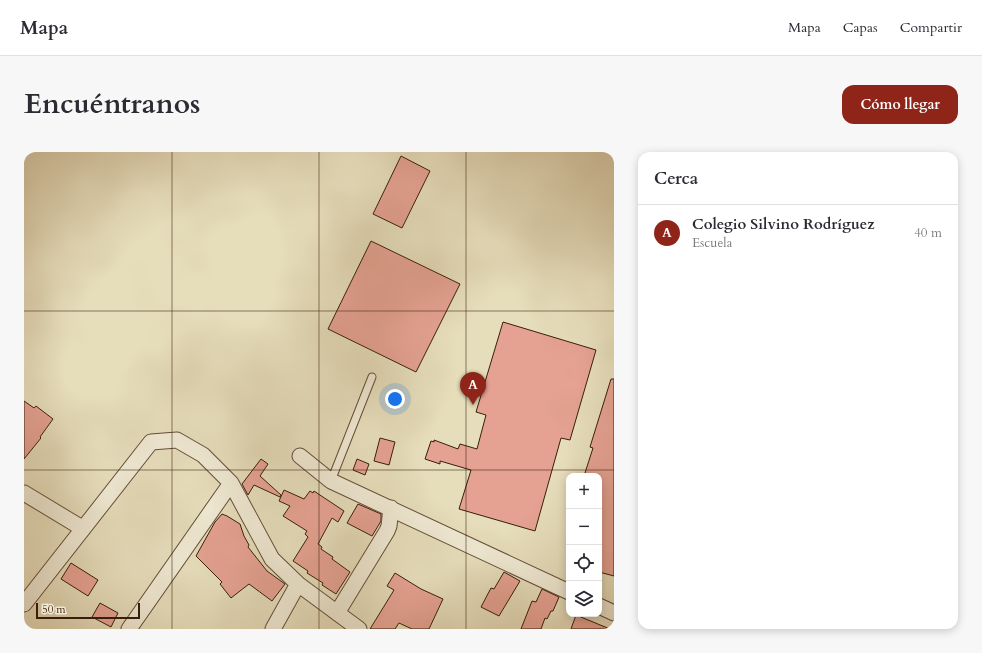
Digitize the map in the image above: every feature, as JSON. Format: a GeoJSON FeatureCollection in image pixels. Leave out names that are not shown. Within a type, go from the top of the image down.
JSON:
{"type":"FeatureCollection","features":[{"type":"Feature","properties":{"kind":"street"},"geometry":{"type":"LineString","coordinates":[[24,604],[82,528],[151,442],[177,440],[203,455],[231,483],[272,559],[298,584],[347,623],[389,526],[391,508]]}},
{"type":"Feature","properties":{"kind":"street"},"geometry":{"type":"LineString","coordinates":[[300,456],[331,481],[566,591]]}},
{"type":"Feature","properties":{"kind":"street"},"geometry":{"type":"LineString","coordinates":[[129,629],[231,483]]}},
{"type":"Feature","properties":{"kind":"street"},"geometry":{"type":"LineString","coordinates":[[24,493],[82,528]]}},
{"type":"Feature","properties":{"kind":"street"},"geometry":{"type":"LineString","coordinates":[[273,629],[298,584]]}},
{"type":"Feature","properties":{"kind":"street"},"geometry":{"type":"LineString","coordinates":[[602,607],[614,613]]}},
{"type":"Feature","properties":{"kind":"lane"},"geometry":{"type":"LineString","coordinates":[[331,481],[372,378]]}},
{"type":"Feature","properties":{"kind":"building"},"geometry":{"type":"Polygon","coordinates":[[[401,156],[430,171],[402,228],[373,214],[401,156]]]}},
{"type":"Feature","properties":{"kind":"building"},"geometry":{"type":"Polygon","coordinates":[[[371,241],[460,284],[416,372],[328,329],[371,241]]]}},
{"type":"Feature","properties":{"kind":"building"},"geometry":{"type":"Polygon","coordinates":[[[503,322],[596,350],[570,440],[561,438],[535,531],[459,509],[471,470],[440,461],[440,464],[425,459],[431,441],[434,442],[434,440],[458,449],[460,444],[477,449],[486,415],[476,412],[503,322]]]}},
{"type":"Feature","properties":{"kind":"building"},"geometry":{"type":"Polygon","coordinates":[[[611,379],[614,379],[614,576],[602,573],[602,473],[585,473],[593,448],[590,447],[611,379]]]}},
{"type":"Feature","properties":{"kind":"building"},"geometry":{"type":"Polygon","coordinates":[[[24,401],[34,408],[36,406],[53,419],[40,437],[41,438],[24,459],[24,401]]]}},
{"type":"Feature","properties":{"kind":"building"},"geometry":{"type":"Polygon","coordinates":[[[380,438],[395,442],[389,465],[374,461],[380,438]]]}},
{"type":"Feature","properties":{"kind":"building"},"geometry":{"type":"Polygon","coordinates":[[[261,459],[268,464],[260,476],[281,495],[280,497],[254,485],[248,495],[242,484],[261,459]]]}},
{"type":"Feature","properties":{"kind":"building"},"geometry":{"type":"Polygon","coordinates":[[[357,459],[369,464],[365,475],[353,470],[357,459]]]}},
{"type":"Feature","properties":{"kind":"building"},"geometry":{"type":"Polygon","coordinates":[[[284,490],[304,499],[310,491],[313,493],[314,491],[344,511],[338,522],[332,518],[318,544],[322,547],[321,549],[333,557],[332,559],[350,572],[336,594],[322,585],[323,583],[307,573],[308,571],[293,561],[308,537],[305,534],[307,531],[283,516],[290,506],[279,501],[284,490]]]}},
{"type":"Feature","properties":{"kind":"building"},"geometry":{"type":"Polygon","coordinates":[[[358,504],[381,514],[381,521],[372,536],[347,523],[358,504]]]}},
{"type":"Feature","properties":{"kind":"building"},"geometry":{"type":"Polygon","coordinates":[[[222,514],[240,524],[249,545],[248,547],[267,571],[285,584],[272,601],[249,584],[231,598],[220,584],[222,582],[196,556],[215,522],[222,514]]]}},
{"type":"Feature","properties":{"kind":"building"},"geometry":{"type":"Polygon","coordinates":[[[71,563],[98,580],[88,596],[61,579],[71,563]]]}},
{"type":"Feature","properties":{"kind":"building"},"geometry":{"type":"Polygon","coordinates":[[[504,572],[520,581],[499,616],[481,607],[491,588],[494,589],[504,572]]]}},
{"type":"Feature","properties":{"kind":"building"},"geometry":{"type":"Polygon","coordinates":[[[395,573],[421,589],[443,599],[429,629],[412,629],[399,623],[395,629],[370,629],[394,590],[387,586],[395,573]]]}},
{"type":"Feature","properties":{"kind":"building"},"geometry":{"type":"Polygon","coordinates":[[[542,589],[559,597],[553,611],[551,611],[547,619],[545,618],[541,629],[521,629],[532,601],[536,602],[542,589]]]}},
{"type":"Feature","properties":{"kind":"building"},"geometry":{"type":"Polygon","coordinates":[[[100,603],[118,613],[111,627],[92,617],[100,603]]]}},
{"type":"Feature","properties":{"kind":"building"},"geometry":{"type":"Polygon","coordinates":[[[575,617],[581,617],[610,629],[571,629],[575,617]]]}},
{"type":"Feature","properties":{"kind":"place","name":"Colegio Silvino Rodríguez"},"geometry":{"type":"Point","coordinates":[473,405]}}]}
